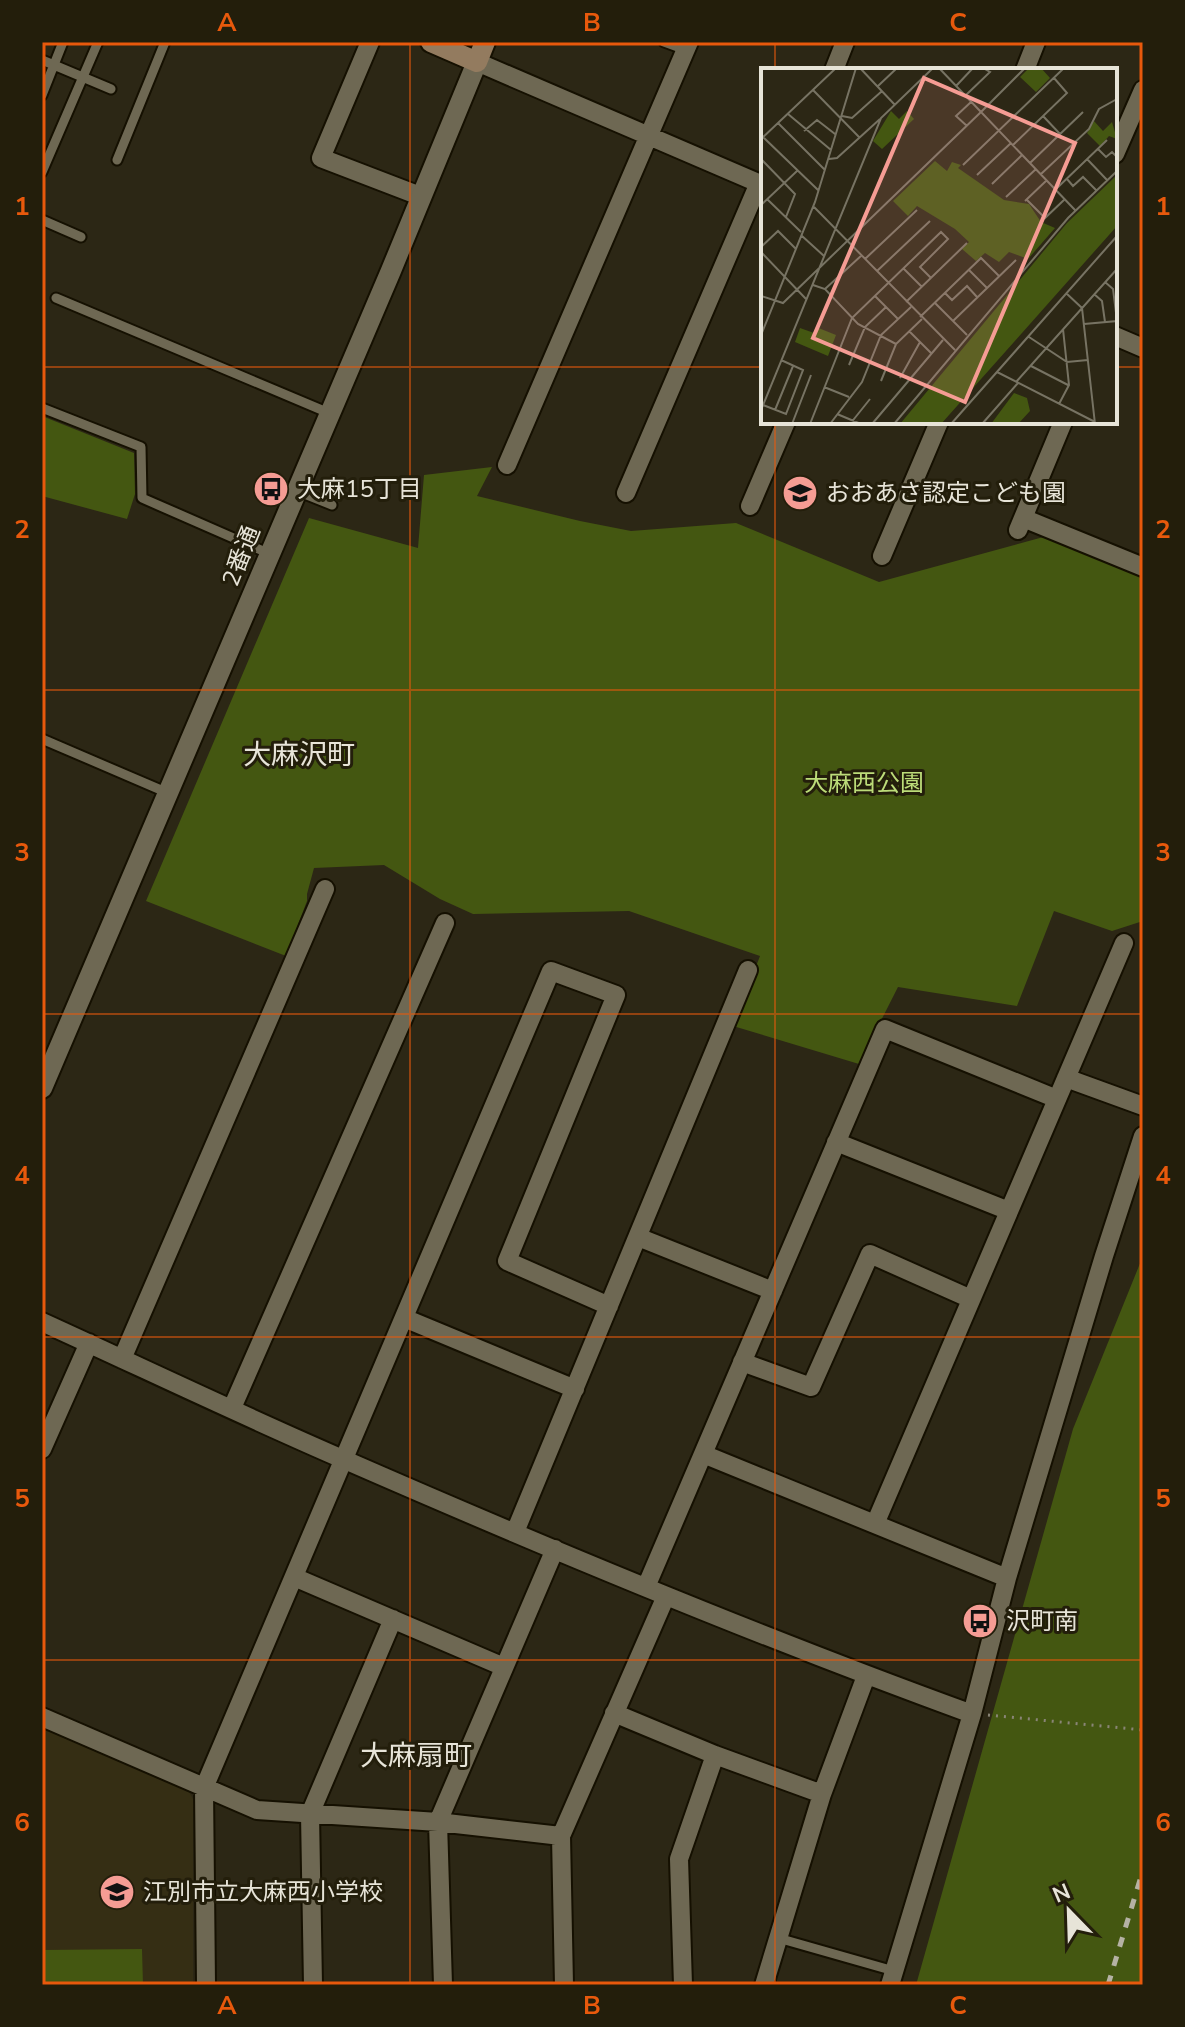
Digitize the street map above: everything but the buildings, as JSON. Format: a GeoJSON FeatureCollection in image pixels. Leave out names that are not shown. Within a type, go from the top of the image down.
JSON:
{"type":"FeatureCollection","features":[{"type":"Feature","properties":{"kind":"main road"},"geometry":{"type":"LineString","coordinates":[[431,42],[477,62]]}},
{"type":"Feature","properties":{"kind":"main road","name":"2番通"},"geometry":{"type":"LineString","coordinates":[[477,62],[485,42]]}},
{"type":"Feature","properties":{"kind":"street"},"geometry":{"type":"LineString","coordinates":[[370,42],[321,158],[420,196]]}},
{"type":"Feature","properties":{"kind":"street"},"geometry":{"type":"LineString","coordinates":[[835,68],[845,42]]}},
{"type":"Feature","properties":{"kind":"street"},"geometry":{"type":"LineString","coordinates":[[1026,68],[1036,42]]}},
{"type":"Feature","properties":{"kind":"street"},"geometry":{"type":"LineString","coordinates":[[507,465],[537,378],[612,203],[648,136],[688,46]]}},
{"type":"Feature","properties":{"kind":"street"},"geometry":{"type":"LineString","coordinates":[[477,62],[761,184],[626,493]]}},
{"type":"Feature","properties":{"kind":"street","name":"2番通"},"geometry":{"type":"LineString","coordinates":[[42,1088],[477,62]]}},
{"type":"Feature","properties":{"kind":"street"},"geometry":{"type":"LineString","coordinates":[[1117,149],[1143,90]]}},
{"type":"Feature","properties":{"kind":"street"},"geometry":{"type":"LineString","coordinates":[[1117,337],[1143,348]]}},
{"type":"Feature","properties":{"kind":"street"},"geometry":{"type":"LineString","coordinates":[[750,506],[785,424]]}},
{"type":"Feature","properties":{"kind":"street"},"geometry":{"type":"LineString","coordinates":[[882,556],[938,424]]}},
{"type":"Feature","properties":{"kind":"street"},"geometry":{"type":"LineString","coordinates":[[1062,424],[1021,524],[1143,567]]}},
{"type":"Feature","properties":{"kind":"street"},"geometry":{"type":"LineString","coordinates":[[122,1359],[325,889]]}},
{"type":"Feature","properties":{"kind":"street"},"geometry":{"type":"LineString","coordinates":[[232,1408],[445,923]]}},
{"type":"Feature","properties":{"kind":"street"},"geometry":{"type":"LineString","coordinates":[[875,1524],[1124,943]]}},
{"type":"Feature","properties":{"kind":"street"},"geometry":{"type":"LineString","coordinates":[[515,1532],[748,970]]}},
{"type":"Feature","properties":{"kind":"street"},"geometry":{"type":"LineString","coordinates":[[206,1985],[204,1788],[551,971],[616,995],[507,1261],[609,1306]]}},
{"type":"Feature","properties":{"kind":"street"},"geometry":{"type":"LineString","coordinates":[[646,1587],[885,1029],[1057,1099]]}},
{"type":"Feature","properties":{"kind":"street"},"geometry":{"type":"LineString","coordinates":[[1066,1078],[1143,1106]]}},
{"type":"Feature","properties":{"kind":"street"},"geometry":{"type":"LineString","coordinates":[[892,1978],[972,1714],[1007,1578],[1143,1136]]}},
{"type":"Feature","properties":{"kind":"street"},"geometry":{"type":"LineString","coordinates":[[836,1142],[1009,1211]]}},
{"type":"Feature","properties":{"kind":"street"},"geometry":{"type":"LineString","coordinates":[[638,1237],[773,1291]]}},
{"type":"Feature","properties":{"kind":"street"},"geometry":{"type":"LineString","coordinates":[[742,1362],[811,1387],[870,1254],[971,1299]]}},
{"type":"Feature","properties":{"kind":"street"},"geometry":{"type":"LineString","coordinates":[[404,1318],[575,1389]]}},
{"type":"Feature","properties":{"kind":"street"},"geometry":{"type":"LineString","coordinates":[[42,1322],[343,1459],[666,1596],[866,1676],[972,1714]]}},
{"type":"Feature","properties":{"kind":"street"},"geometry":{"type":"LineString","coordinates":[[42,1449],[89,1343]]}},
{"type":"Feature","properties":{"kind":"street"},"geometry":{"type":"LineString","coordinates":[[703,1454],[1007,1578]]}},
{"type":"Feature","properties":{"kind":"street"},"geometry":{"type":"LineString","coordinates":[[443,1985],[438,1822],[555,1549]]}},
{"type":"Feature","properties":{"kind":"street"},"geometry":{"type":"LineString","coordinates":[[294,1577],[504,1667]]}},
{"type":"Feature","properties":{"kind":"street"},"geometry":{"type":"LineString","coordinates":[[564,1985],[561,1836],[666,1596]]}},
{"type":"Feature","properties":{"kind":"street"},"geometry":{"type":"LineString","coordinates":[[313,1985],[310,1814],[393,1619]]}},
{"type":"Feature","properties":{"kind":"street"},"geometry":{"type":"LineString","coordinates":[[764,1985],[822,1794],[866,1676]]}},
{"type":"Feature","properties":{"kind":"street"},"geometry":{"type":"LineString","coordinates":[[614,1713],[715,1755],[822,1794]]}},
{"type":"Feature","properties":{"kind":"street"},"geometry":{"type":"LineString","coordinates":[[42,1717],[257,1810],[438,1822],[561,1836]]}},
{"type":"Feature","properties":{"kind":"street"},"geometry":{"type":"LineString","coordinates":[[683,1985],[679,1859],[715,1755]]}},
{"type":"Feature","properties":{"kind":"lane"},"geometry":{"type":"LineString","coordinates":[[42,95],[63,42]]}},
{"type":"Feature","properties":{"kind":"lane"},"geometry":{"type":"LineString","coordinates":[[42,172],[98,42]]}},
{"type":"Feature","properties":{"kind":"lane"},"geometry":{"type":"LineString","coordinates":[[117,160],[165,42]]}},
{"type":"Feature","properties":{"kind":"lane"},"geometry":{"type":"LineString","coordinates":[[664,42],[688,46]]}},
{"type":"Feature","properties":{"kind":"lane"},"geometry":{"type":"LineString","coordinates":[[42,60],[111,89]]}},
{"type":"Feature","properties":{"kind":"lane"},"geometry":{"type":"LineString","coordinates":[[42,220],[81,237]]}},
{"type":"Feature","properties":{"kind":"lane"},"geometry":{"type":"LineString","coordinates":[[56,298],[329,413]]}},
{"type":"Feature","properties":{"kind":"lane"},"geometry":{"type":"LineString","coordinates":[[42,408],[141,447],[142,498],[270,554]]}},
{"type":"Feature","properties":{"kind":"lane"},"geometry":{"type":"LineString","coordinates":[[297,491],[332,505]]}},
{"type":"Feature","properties":{"kind":"lane"},"geometry":{"type":"LineString","coordinates":[[42,739],[169,793]]}},
{"type":"Feature","properties":{"kind":"lane"},"geometry":{"type":"LineString","coordinates":[[778,1938],[892,1978]]}},
{"type":"Feature","properties":{"kind":"path"},"geometry":{"type":"LineString","coordinates":[[972,1714],[1143,1730]]}},
{"type":"Feature","properties":{"kind":"shaded area","name":"江別市立大麻西小学校"},"geometry":{"type":"Polygon","coordinates":[[[42,1729],[186,1786],[193,1799],[193,1985],[42,1985],[42,1729]]]}},
{"type":"Feature","properties":{"kind":"green space"},"geometry":{"type":"Polygon","coordinates":[[[42,416],[134,453],[135,494],[127,519],[42,496],[42,416]]]}},
{"type":"Feature","properties":{"kind":"green space","name":"大麻西公園"},"geometry":{"type":"Polygon","coordinates":[[[492,467],[477,496],[631,531],[736,523],[879,582],[1047,536],[1143,576],[1143,921],[1112,931],[1054,911],[1017,1006],[898,987],[859,1064],[733,1026],[760,956],[629,911],[473,914],[440,899],[384,865],[314,868],[307,901],[286,956],[146,901],[309,518],[418,548],[424,475],[492,467]]]}},
{"type":"Feature","properties":{"kind":"green space"},"geometry":{"type":"Polygon","coordinates":[[[1143,1256],[1143,1985],[916,1985],[1073,1429],[1143,1256]]]}},
{"type":"Feature","properties":{"kind":"green space"},"geometry":{"type":"Polygon","coordinates":[[[142,1949],[143,1985],[42,1985],[42,1950],[142,1949]]]}},
{"type":"Feature","properties":{"kind":"railway"},"geometry":{"type":"LineString","coordinates":[[1108,1985],[1143,1870]]}},
{"type":"Feature","properties":{"kind":"place","name":"大麻15丁目"},"geometry":{"type":"Point","coordinates":[271,489]}},
{"type":"Feature","properties":{"kind":"place","name":"おおあさ認定こども園"},"geometry":{"type":"Point","coordinates":[800,493]}},
{"type":"Feature","properties":{"kind":"place","name":"沢町南"},"geometry":{"type":"Point","coordinates":[980,1621]}},
{"type":"Feature","properties":{"kind":"place","name":"江別市立大麻西小学校"},"geometry":{"type":"Point","coordinates":[117,1892]}},
{"type":"Feature","properties":{"kind":"district","name":"大麻沢町"},"geometry":{"type":"Point","coordinates":[299,755]}},
{"type":"Feature","properties":{"kind":"district","name":"大麻扇町"},"geometry":{"type":"Point","coordinates":[416,1756]}}]}
